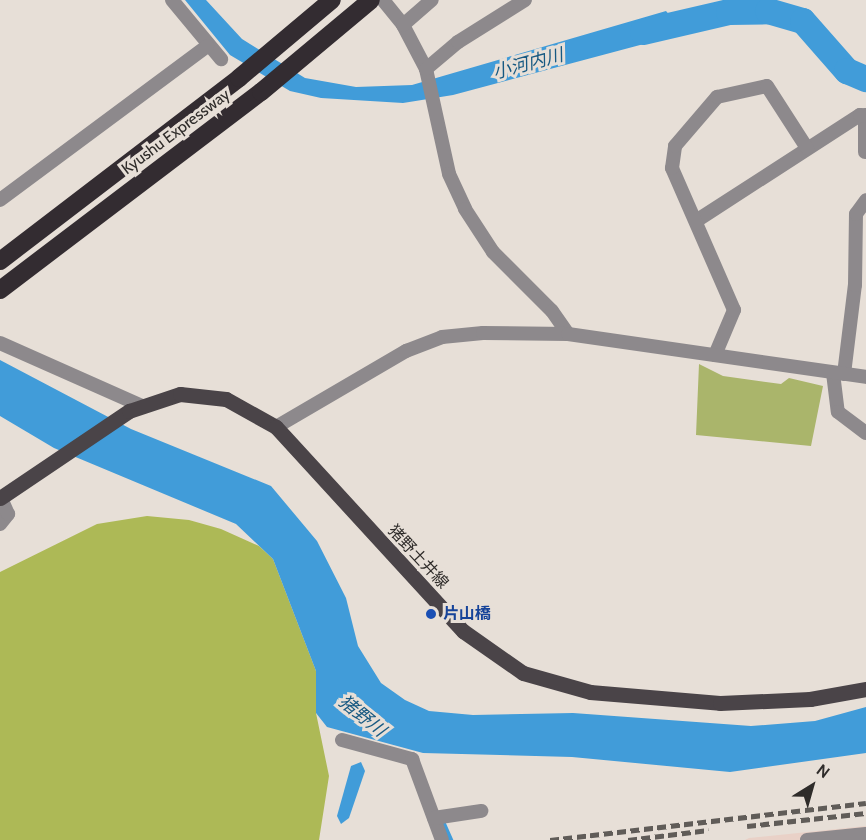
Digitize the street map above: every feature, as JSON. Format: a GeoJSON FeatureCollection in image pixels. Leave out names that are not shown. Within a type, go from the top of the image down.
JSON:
{"type":"FeatureCollection","features":[{"type":"Feature","properties":{"kind":"highway","name":"Kyushu Expressway"},"geometry":{"type":"LineString","coordinates":[[0,261],[239,78],[332,0]]}},
{"type":"Feature","properties":{"kind":"highway","name":"Kyushu Expressway"},"geometry":{"type":"LineString","coordinates":[[0,290],[261,92],[371,0]]}},
{"type":"Feature","properties":{"kind":"main road","name":"猪野土井線"},"geometry":{"type":"LineString","coordinates":[[0,498],[135,409],[180,394],[226,399],[252,411],[276,427],[463,631],[523,673],[590,692],[720,703],[810,699],[866,689]]}},
{"type":"Feature","properties":{"kind":"street"},"geometry":{"type":"LineString","coordinates":[[172,0],[207,46],[221,59]]}},
{"type":"Feature","properties":{"kind":"street"},"geometry":{"type":"LineString","coordinates":[[383,0],[403,25],[426,69],[449,174],[465,209],[493,252],[552,310],[568,334]]}},
{"type":"Feature","properties":{"kind":"street"},"geometry":{"type":"LineString","coordinates":[[403,25],[432,0]]}},
{"type":"Feature","properties":{"kind":"street"},"geometry":{"type":"LineString","coordinates":[[426,69],[458,42],[525,0]]}},
{"type":"Feature","properties":{"kind":"street"},"geometry":{"type":"LineString","coordinates":[[0,200],[207,46]]}},
{"type":"Feature","properties":{"kind":"street"},"geometry":{"type":"LineString","coordinates":[[715,356],[734,310],[672,168],[675,146],[717,97],[767,86],[807,148]]}},
{"type":"Feature","properties":{"kind":"street"},"geometry":{"type":"LineString","coordinates":[[696,221],[807,148],[865,116],[865,152]]}},
{"type":"Feature","properties":{"kind":"street"},"geometry":{"type":"LineString","coordinates":[[866,200],[856,214],[855,285],[839,374],[838,412],[866,433]]}},
{"type":"Feature","properties":{"kind":"street"},"geometry":{"type":"LineString","coordinates":[[276,427],[406,351],[442,337],[568,334],[866,377]]}},
{"type":"Feature","properties":{"kind":"street"},"geometry":{"type":"LineString","coordinates":[[0,343],[135,409]]}},
{"type":"Feature","properties":{"kind":"street"},"geometry":{"type":"LineString","coordinates":[[0,498],[8,514],[0,524]]}},
{"type":"Feature","properties":{"kind":"street"},"geometry":{"type":"LineString","coordinates":[[342,740],[412,759],[442,840]]}},
{"type":"Feature","properties":{"kind":"street"},"geometry":{"type":"LineString","coordinates":[[434,818],[481,811]]}},
{"type":"Feature","properties":{"kind":"street"},"geometry":{"type":"LineString","coordinates":[[807,840],[866,834]]}},
{"type":"Feature","properties":{"kind":"shaded area"},"geometry":{"type":"Polygon","coordinates":[[[866,826],[866,840],[745,840],[749,838],[866,826]]]}},
{"type":"Feature","properties":{"kind":"green space"},"geometry":{"type":"Polygon","coordinates":[[[699,364],[723,376],[781,384],[789,378],[823,386],[811,446],[696,435],[699,364]]]}},
{"type":"Feature","properties":{"kind":"green space"},"geometry":{"type":"Polygon","coordinates":[[[147,516],[189,520],[221,529],[259,546],[273,559],[316,671],[316,713],[329,776],[319,840],[0,840],[0,572],[97,524],[147,516]]]}},
{"type":"Feature","properties":{"kind":"water"},"geometry":{"type":"Polygon","coordinates":[[[185,0],[206,0],[242,39],[305,78],[356,87],[412,85],[666,11],[685,33],[453,95],[403,103],[321,98],[290,91],[230,55],[185,0]]]}},
{"type":"Feature","properties":{"kind":"water","name":"猪野川"},"geometry":{"type":"Polygon","coordinates":[[[0,360],[131,429],[271,486],[317,541],[346,598],[358,646],[381,683],[405,700],[429,711],[473,715],[573,713],[751,726],[815,721],[866,707],[866,753],[730,772],[572,757],[423,753],[327,727],[316,713],[316,671],[273,559],[236,524],[54,448],[0,416],[0,360]]]}},
{"type":"Feature","properties":{"kind":"water"},"geometry":{"type":"Polygon","coordinates":[[[361,762],[365,771],[349,818],[341,824],[337,816],[351,766],[361,762]]]}},
{"type":"Feature","properties":{"kind":"waterway","name":"小河内川"},"geometry":{"type":"LineString","coordinates":[[643,32],[729,12],[768,11],[803,21],[847,71],[866,79]]}},
{"type":"Feature","properties":{"kind":"waterway"},"geometry":{"type":"LineString","coordinates":[[441,818],[451,840]]}},
{"type":"Feature","properties":{"kind":"railway"},"geometry":{"type":"LineString","coordinates":[[550,840],[866,803]]}},
{"type":"Feature","properties":{"kind":"railway"},"geometry":{"type":"LineString","coordinates":[[747,826],[866,813]]}},
{"type":"Feature","properties":{"kind":"railway"},"geometry":{"type":"LineString","coordinates":[[628,840],[708,830]]}},
{"type":"Feature","properties":{"kind":"place","name":"片山橋"},"geometry":{"type":"Point","coordinates":[431,614]}}]}
